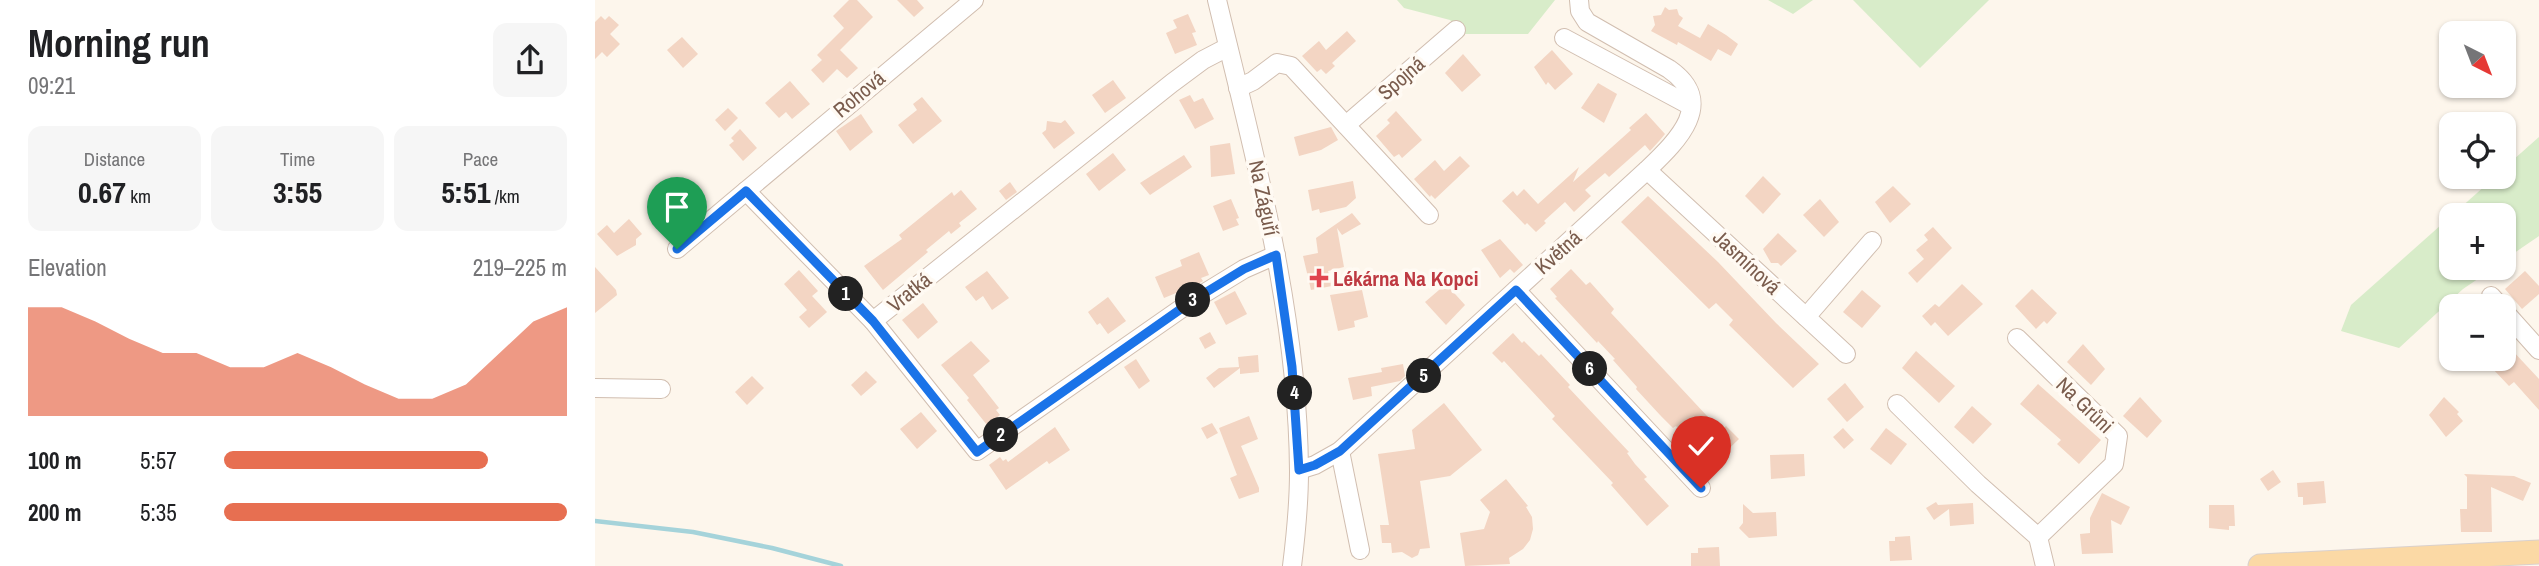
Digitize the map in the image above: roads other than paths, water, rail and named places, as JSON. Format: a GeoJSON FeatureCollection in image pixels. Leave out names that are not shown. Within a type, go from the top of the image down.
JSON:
{"type":"FeatureCollection","features":[{"type":"Feature","properties":{"kind":"main road"},"geometry":{"type":"LineString","coordinates":[[2260,566],[2397,562],[2539,552]]}},
{"type":"Feature","properties":{"kind":"street","name":"Rohová"},"geometry":{"type":"LineString","coordinates":[[677,249],[974,0]]}},
{"type":"Feature","properties":{"kind":"street","name":"Na Záguří"},"geometry":{"type":"LineString","coordinates":[[1217,0],[1276,255],[1292,367],[1299,470],[1292,566]]}},
{"type":"Feature","properties":{"kind":"street"},"geometry":{"type":"LineString","coordinates":[[1579,0],[1580,11],[1587,22],[1675,74],[1688,90],[1691,106]]}},
{"type":"Feature","properties":{"kind":"street","name":"Spojná"},"geometry":{"type":"LineString","coordinates":[[1346,125],[1456,30]]}},
{"type":"Feature","properties":{"kind":"street"},"geometry":{"type":"LineString","coordinates":[[1564,38],[1691,106]]}},
{"type":"Feature","properties":{"kind":"street","name":"Vratká"},"geometry":{"type":"LineString","coordinates":[[1228,47],[1203,60],[1172,83],[873,321],[977,452],[1203,294],[1244,269],[1276,255]]}},
{"type":"Feature","properties":{"kind":"street"},"geometry":{"type":"LineString","coordinates":[[1238,88],[1277,63],[1291,66],[1429,215]]}},
{"type":"Feature","properties":{"kind":"street","name":"Květná"},"geometry":{"type":"LineString","coordinates":[[1299,470],[1315,465],[1340,451],[1647,170],[1686,128],[1691,106]]}},
{"type":"Feature","properties":{"kind":"street","name":"Jasmínová"},"geometry":{"type":"LineString","coordinates":[[1647,170],[1846,354]]}},
{"type":"Feature","properties":{"kind":"street"},"geometry":{"type":"LineString","coordinates":[[746,191],[873,321]]}},
{"type":"Feature","properties":{"kind":"street"},"geometry":{"type":"LineString","coordinates":[[1806,317],[1872,241]]}},
{"type":"Feature","properties":{"kind":"street"},"geometry":{"type":"LineString","coordinates":[[1516,290],[1701,488]]}},
{"type":"Feature","properties":{"kind":"street"},"geometry":{"type":"LineString","coordinates":[[2516,324],[2539,350]]}},
{"type":"Feature","properties":{"kind":"street","name":"Na Grůni"},"geometry":{"type":"LineString","coordinates":[[2017,338],[2118,436],[2114,464],[2038,537]]}},
{"type":"Feature","properties":{"kind":"street"},"geometry":{"type":"LineString","coordinates":[[595,388],[661,389]]}},
{"type":"Feature","properties":{"kind":"street"},"geometry":{"type":"LineString","coordinates":[[1897,404],[1978,484],[2038,537],[2045,566]]}},
{"type":"Feature","properties":{"kind":"street"},"geometry":{"type":"LineString","coordinates":[[1340,451],[1360,550]]}},
{"type":"Feature","properties":{"kind":"waterway"},"geometry":{"type":"LineString","coordinates":[[595,521],[693,532],[841,566]]}},
{"type":"Feature","properties":{"kind":"place","name":"Lékárna Na Kopci"},"geometry":{"type":"Point","coordinates":[1319,278]}}]}
